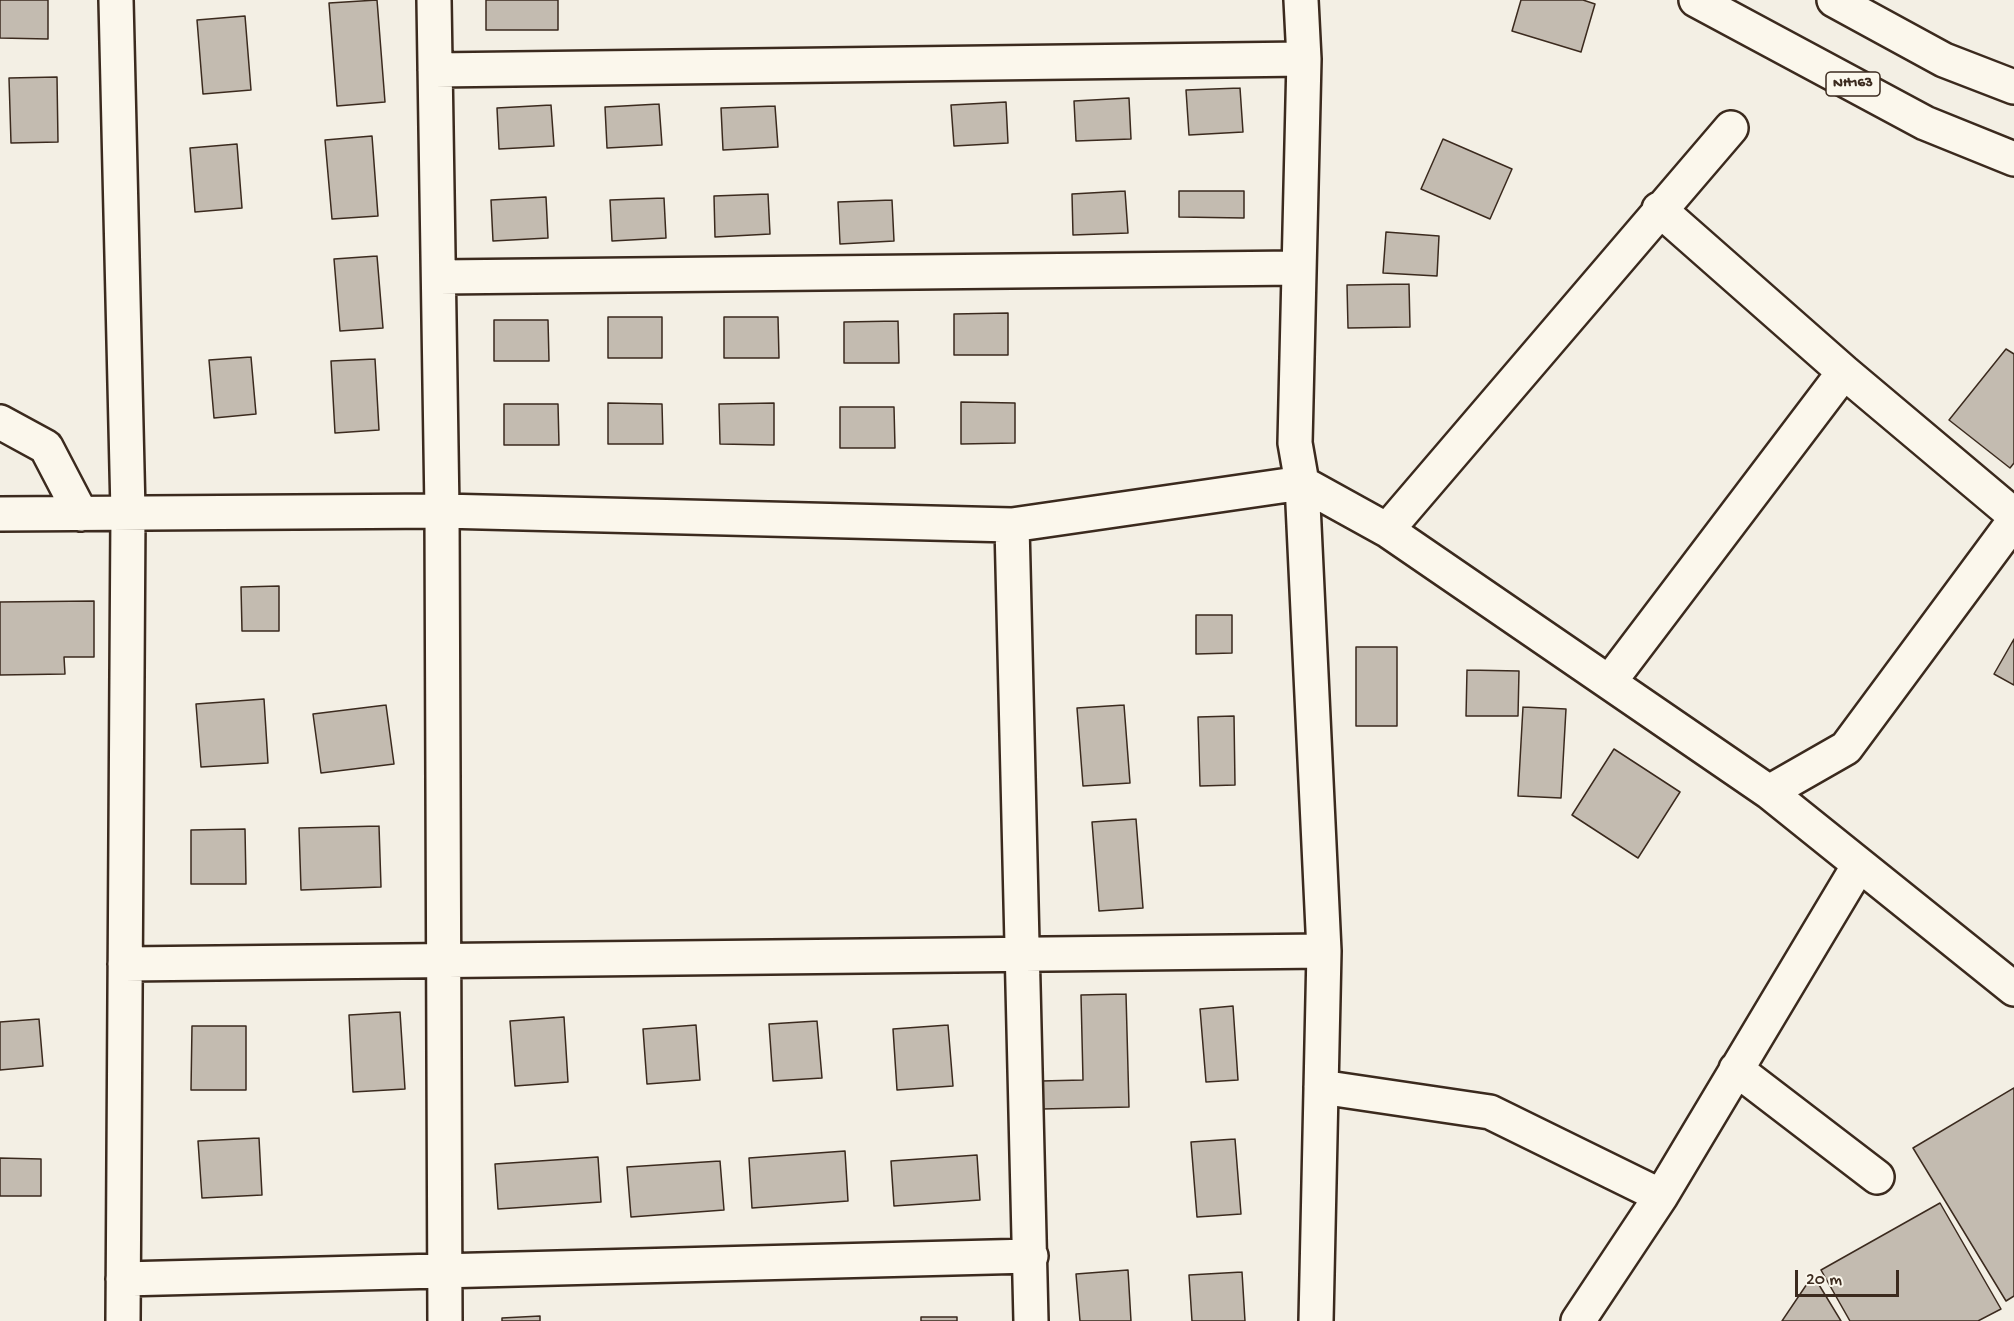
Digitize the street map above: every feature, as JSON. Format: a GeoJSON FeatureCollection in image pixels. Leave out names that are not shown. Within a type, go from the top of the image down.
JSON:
{"type":"FeatureCollection","features":[{"type":"Feature","properties":{"kind":"main road"},"geometry":{"type":"LineString","coordinates":[[116,0],[128,512],[123,1321]]}},
{"type":"Feature","properties":{"kind":"main road"},"geometry":{"type":"LineString","coordinates":[[434,0],[442,511],[445,1321]]}},
{"type":"Feature","properties":{"kind":"main road"},"geometry":{"type":"LineString","coordinates":[[1300,0],[1304,58],[1296,443],[1302,483],[1324,951],[1316,1321]]}},
{"type":"Feature","properties":{"kind":"main road","name":"NH163"},"geometry":{"type":"LineString","coordinates":[[1696,0],[1925,123],[2014,159]]}},
{"type":"Feature","properties":{"kind":"main road"},"geometry":{"type":"LineString","coordinates":[[1834,0],[1944,60],[2014,87]]}},
{"type":"Feature","properties":{"kind":"main road"},"geometry":{"type":"LineString","coordinates":[[435,70],[1304,58]]}},
{"type":"Feature","properties":{"kind":"main road"},"geometry":{"type":"LineString","coordinates":[[1387,530],[1659,209],[1731,128]]}},
{"type":"Feature","properties":{"kind":"main road"},"geometry":{"type":"LineString","coordinates":[[1659,209],[1844,372],[2014,515]]}},
{"type":"Feature","properties":{"kind":"main road"},"geometry":{"type":"LineString","coordinates":[[440,277],[1298,268]]}},
{"type":"Feature","properties":{"kind":"main road"},"geometry":{"type":"LineString","coordinates":[[1610,681],[1844,372]]}},
{"type":"Feature","properties":{"kind":"main road"},"geometry":{"type":"LineString","coordinates":[[0,422],[46,447],[81,514]]}},
{"type":"Feature","properties":{"kind":"main road"},"geometry":{"type":"LineString","coordinates":[[0,514],[442,511],[1012,525],[1302,483],[1387,530],[1769,792],[2014,989]]}},
{"type":"Feature","properties":{"kind":"main road"},"geometry":{"type":"LineString","coordinates":[[1769,792],[1846,748],[2014,521]]}},
{"type":"Feature","properties":{"kind":"main road"},"geometry":{"type":"LineString","coordinates":[[1012,525],[1031,1321]]}},
{"type":"Feature","properties":{"kind":"main road"},"geometry":{"type":"LineString","coordinates":[[1578,1321],[1661,1196],[1859,865]]}},
{"type":"Feature","properties":{"kind":"main road"},"geometry":{"type":"LineString","coordinates":[[125,964],[1324,951]]}},
{"type":"Feature","properties":{"kind":"main road"},"geometry":{"type":"LineString","coordinates":[[1736,1070],[1877,1176]]}},
{"type":"Feature","properties":{"kind":"main road"},"geometry":{"type":"LineString","coordinates":[[1321,1087],[1490,1112],[1661,1196]]}},
{"type":"Feature","properties":{"kind":"main road"},"geometry":{"type":"LineString","coordinates":[[123,1279],[1031,1256]]}},
{"type":"Feature","properties":{"kind":"building"},"geometry":{"type":"Polygon","coordinates":[[[0,0],[48,0],[48,39],[0,38],[0,0]]]}},
{"type":"Feature","properties":{"kind":"building"},"geometry":{"type":"Polygon","coordinates":[[[377,0],[385,102],[337,106],[329,3],[377,0]]]}},
{"type":"Feature","properties":{"kind":"building"},"geometry":{"type":"Polygon","coordinates":[[[486,0],[558,0],[558,30],[486,30],[486,0]]]}},
{"type":"Feature","properties":{"kind":"building"},"geometry":{"type":"Polygon","coordinates":[[[1521,0],[1583,0],[1595,4],[1581,52],[1512,31],[1521,0]]]}},
{"type":"Feature","properties":{"kind":"building"},"geometry":{"type":"Polygon","coordinates":[[[245,16],[251,90],[203,94],[197,20],[245,16]]]}},
{"type":"Feature","properties":{"kind":"building"},"geometry":{"type":"Polygon","coordinates":[[[57,77],[58,142],[11,143],[9,78],[57,77]]]}},
{"type":"Feature","properties":{"kind":"building"},"geometry":{"type":"Polygon","coordinates":[[[1240,88],[1243,132],[1189,135],[1186,90],[1240,88]]]}},
{"type":"Feature","properties":{"kind":"building"},"geometry":{"type":"Polygon","coordinates":[[[1129,98],[1131,139],[1076,141],[1074,101],[1129,98]]]}},
{"type":"Feature","properties":{"kind":"building"},"geometry":{"type":"Polygon","coordinates":[[[1006,102],[1008,143],[954,146],[951,105],[1006,102]]]}},
{"type":"Feature","properties":{"kind":"building"},"geometry":{"type":"Polygon","coordinates":[[[659,104],[662,145],[607,148],[605,107],[659,104]]]}},
{"type":"Feature","properties":{"kind":"building"},"geometry":{"type":"Polygon","coordinates":[[[551,105],[554,146],[499,149],[497,108],[551,105]]]}},
{"type":"Feature","properties":{"kind":"building"},"geometry":{"type":"Polygon","coordinates":[[[775,106],[778,147],[723,150],[721,108],[775,106]]]}},
{"type":"Feature","properties":{"kind":"building"},"geometry":{"type":"Polygon","coordinates":[[[372,136],[378,216],[332,219],[325,140],[372,136]]]}},
{"type":"Feature","properties":{"kind":"building"},"geometry":{"type":"Polygon","coordinates":[[[1443,139],[1512,169],[1490,219],[1421,189],[1443,139]]]}},
{"type":"Feature","properties":{"kind":"building"},"geometry":{"type":"Polygon","coordinates":[[[237,144],[242,208],[195,212],[190,148],[237,144]]]}},
{"type":"Feature","properties":{"kind":"building"},"geometry":{"type":"Polygon","coordinates":[[[1125,191],[1128,233],[1073,235],[1072,194],[1125,191]]]}},
{"type":"Feature","properties":{"kind":"building"},"geometry":{"type":"Polygon","coordinates":[[[1179,191],[1244,191],[1244,218],[1179,217],[1179,191]]]}},
{"type":"Feature","properties":{"kind":"building"},"geometry":{"type":"Polygon","coordinates":[[[768,194],[770,234],[715,237],[714,196],[768,194]]]}},
{"type":"Feature","properties":{"kind":"building"},"geometry":{"type":"Polygon","coordinates":[[[546,197],[548,238],[493,241],[491,200],[546,197]]]}},
{"type":"Feature","properties":{"kind":"building"},"geometry":{"type":"Polygon","coordinates":[[[664,198],[666,238],[612,241],[610,200],[664,198]]]}},
{"type":"Feature","properties":{"kind":"building"},"geometry":{"type":"Polygon","coordinates":[[[892,200],[894,241],[840,244],[838,202],[892,200]]]}},
{"type":"Feature","properties":{"kind":"building"},"geometry":{"type":"Polygon","coordinates":[[[1386,232],[1439,236],[1437,276],[1383,273],[1386,232]]]}},
{"type":"Feature","properties":{"kind":"building"},"geometry":{"type":"Polygon","coordinates":[[[377,256],[383,328],[340,331],[334,259],[377,256]]]}},
{"type":"Feature","properties":{"kind":"building"},"geometry":{"type":"Polygon","coordinates":[[[1409,284],[1410,327],[1348,328],[1347,285],[1409,284]]]}},
{"type":"Feature","properties":{"kind":"building"},"geometry":{"type":"Polygon","coordinates":[[[1008,313],[1008,355],[954,355],[954,314],[1008,313]]]}},
{"type":"Feature","properties":{"kind":"building"},"geometry":{"type":"Polygon","coordinates":[[[608,317],[662,317],[662,358],[608,358],[608,317]]]}},
{"type":"Feature","properties":{"kind":"building"},"geometry":{"type":"Polygon","coordinates":[[[724,317],[778,317],[779,358],[724,358],[724,317]]]}},
{"type":"Feature","properties":{"kind":"building"},"geometry":{"type":"Polygon","coordinates":[[[494,320],[548,320],[549,361],[494,361],[494,320]]]}},
{"type":"Feature","properties":{"kind":"building"},"geometry":{"type":"Polygon","coordinates":[[[898,321],[899,363],[844,363],[844,322],[898,321]]]}},
{"type":"Feature","properties":{"kind":"building"},"geometry":{"type":"Polygon","coordinates":[[[2006,349],[2014,354],[2014,463],[2010,468],[1949,420],[2006,349]]]}},
{"type":"Feature","properties":{"kind":"building"},"geometry":{"type":"Polygon","coordinates":[[[251,357],[256,414],[214,418],[209,360],[251,357]]]}},
{"type":"Feature","properties":{"kind":"building"},"geometry":{"type":"Polygon","coordinates":[[[375,359],[379,430],[335,433],[331,361],[375,359]]]}},
{"type":"Feature","properties":{"kind":"building"},"geometry":{"type":"Polygon","coordinates":[[[961,402],[1015,403],[1015,443],[961,444],[961,402]]]}},
{"type":"Feature","properties":{"kind":"building"},"geometry":{"type":"Polygon","coordinates":[[[608,403],[662,404],[663,444],[608,444],[608,403]]]}},
{"type":"Feature","properties":{"kind":"building"},"geometry":{"type":"Polygon","coordinates":[[[774,403],[774,445],[720,444],[719,404],[774,403]]]}},
{"type":"Feature","properties":{"kind":"building"},"geometry":{"type":"Polygon","coordinates":[[[504,404],[558,404],[559,445],[504,445],[504,404]]]}},
{"type":"Feature","properties":{"kind":"building"},"geometry":{"type":"Polygon","coordinates":[[[840,407],[894,407],[895,448],[840,448],[840,407]]]}},
{"type":"Feature","properties":{"kind":"building"},"geometry":{"type":"Polygon","coordinates":[[[279,586],[279,631],[242,631],[241,587],[279,586]]]}},
{"type":"Feature","properties":{"kind":"building"},"geometry":{"type":"Polygon","coordinates":[[[94,601],[94,657],[64,657],[65,674],[0,675],[0,602],[94,601]]]}},
{"type":"Feature","properties":{"kind":"building"},"geometry":{"type":"Polygon","coordinates":[[[1196,615],[1232,615],[1232,653],[1196,654],[1196,615]]]}},
{"type":"Feature","properties":{"kind":"building"},"geometry":{"type":"Polygon","coordinates":[[[2014,639],[2014,685],[1994,674],[2014,639]]]}},
{"type":"Feature","properties":{"kind":"building"},"geometry":{"type":"Polygon","coordinates":[[[1356,647],[1397,647],[1397,726],[1356,726],[1356,647]]]}},
{"type":"Feature","properties":{"kind":"building"},"geometry":{"type":"Polygon","coordinates":[[[1467,670],[1519,671],[1518,716],[1466,716],[1467,670]]]}},
{"type":"Feature","properties":{"kind":"building"},"geometry":{"type":"Polygon","coordinates":[[[264,699],[268,763],[201,767],[196,704],[264,699]]]}},
{"type":"Feature","properties":{"kind":"building"},"geometry":{"type":"Polygon","coordinates":[[[386,705],[394,764],[321,773],[313,714],[386,705]]]}},
{"type":"Feature","properties":{"kind":"building"},"geometry":{"type":"Polygon","coordinates":[[[1124,705],[1130,783],[1083,786],[1077,708],[1124,705]]]}},
{"type":"Feature","properties":{"kind":"building"},"geometry":{"type":"Polygon","coordinates":[[[1523,707],[1566,709],[1561,798],[1518,796],[1523,707]]]}},
{"type":"Feature","properties":{"kind":"building"},"geometry":{"type":"Polygon","coordinates":[[[1234,716],[1235,785],[1200,786],[1198,717],[1234,716]]]}},
{"type":"Feature","properties":{"kind":"building"},"geometry":{"type":"Polygon","coordinates":[[[1614,749],[1680,792],[1638,858],[1572,815],[1614,749]]]}},
{"type":"Feature","properties":{"kind":"building"},"geometry":{"type":"Polygon","coordinates":[[[1136,819],[1143,908],[1099,911],[1092,822],[1136,819]]]}},
{"type":"Feature","properties":{"kind":"building"},"geometry":{"type":"Polygon","coordinates":[[[379,826],[381,887],[301,890],[299,828],[379,826]]]}},
{"type":"Feature","properties":{"kind":"building"},"geometry":{"type":"Polygon","coordinates":[[[245,829],[246,884],[191,884],[191,830],[245,829]]]}},
{"type":"Feature","properties":{"kind":"building"},"geometry":{"type":"Polygon","coordinates":[[[1126,994],[1129,1107],[1042,1109],[1041,1081],[1083,1080],[1081,995],[1126,994]]]}},
{"type":"Feature","properties":{"kind":"building"},"geometry":{"type":"Polygon","coordinates":[[[1233,1006],[1238,1080],[1206,1082],[1200,1009],[1233,1006]]]}},
{"type":"Feature","properties":{"kind":"building"},"geometry":{"type":"Polygon","coordinates":[[[400,1012],[405,1089],[353,1092],[349,1015],[400,1012]]]}},
{"type":"Feature","properties":{"kind":"building"},"geometry":{"type":"Polygon","coordinates":[[[564,1017],[568,1082],[515,1086],[510,1021],[564,1017]]]}},
{"type":"Feature","properties":{"kind":"building"},"geometry":{"type":"Polygon","coordinates":[[[39,1019],[43,1066],[0,1070],[0,1022],[39,1019]]]}},
{"type":"Feature","properties":{"kind":"building"},"geometry":{"type":"Polygon","coordinates":[[[817,1021],[822,1078],[773,1081],[769,1024],[817,1021]]]}},
{"type":"Feature","properties":{"kind":"building"},"geometry":{"type":"Polygon","coordinates":[[[696,1025],[700,1080],[647,1084],[643,1029],[696,1025]]]}},
{"type":"Feature","properties":{"kind":"building"},"geometry":{"type":"Polygon","coordinates":[[[948,1025],[953,1086],[897,1090],[893,1029],[948,1025]]]}},
{"type":"Feature","properties":{"kind":"building"},"geometry":{"type":"Polygon","coordinates":[[[192,1026],[246,1026],[246,1090],[191,1090],[192,1026]]]}},
{"type":"Feature","properties":{"kind":"building"},"geometry":{"type":"Polygon","coordinates":[[[2014,1088],[2014,1296],[2006,1301],[1913,1148],[2014,1088]]]}},
{"type":"Feature","properties":{"kind":"building"},"geometry":{"type":"Polygon","coordinates":[[[259,1138],[262,1195],[202,1198],[198,1141],[259,1138]]]}},
{"type":"Feature","properties":{"kind":"building"},"geometry":{"type":"Polygon","coordinates":[[[1235,1139],[1241,1214],[1197,1217],[1191,1142],[1235,1139]]]}},
{"type":"Feature","properties":{"kind":"building"},"geometry":{"type":"Polygon","coordinates":[[[845,1151],[848,1201],[752,1208],[749,1158],[845,1151]]]}},
{"type":"Feature","properties":{"kind":"building"},"geometry":{"type":"Polygon","coordinates":[[[977,1155],[980,1200],[894,1206],[891,1161],[977,1155]]]}},
{"type":"Feature","properties":{"kind":"building"},"geometry":{"type":"Polygon","coordinates":[[[598,1157],[601,1202],[498,1209],[495,1164],[598,1157]]]}},
{"type":"Feature","properties":{"kind":"building"},"geometry":{"type":"Polygon","coordinates":[[[0,1158],[41,1159],[41,1196],[0,1196],[0,1158]]]}},
{"type":"Feature","properties":{"kind":"building"},"geometry":{"type":"Polygon","coordinates":[[[720,1161],[724,1210],[631,1217],[627,1167],[720,1161]]]}},
{"type":"Feature","properties":{"kind":"building"},"geometry":{"type":"Polygon","coordinates":[[[1940,1203],[2001,1309],[1978,1321],[1850,1321],[1821,1270],[1940,1203]]]}},
{"type":"Feature","properties":{"kind":"building"},"geometry":{"type":"Polygon","coordinates":[[[1128,1270],[1131,1321],[1080,1321],[1076,1274],[1128,1270]]]}},
{"type":"Feature","properties":{"kind":"building"},"geometry":{"type":"Polygon","coordinates":[[[1242,1272],[1245,1321],[1192,1321],[1189,1275],[1242,1272]]]}},
{"type":"Feature","properties":{"kind":"building"},"geometry":{"type":"Polygon","coordinates":[[[1813,1275],[1841,1321],[1782,1321],[1813,1275]]]}},
{"type":"Feature","properties":{"kind":"building"},"geometry":{"type":"Polygon","coordinates":[[[540,1316],[540,1321],[502,1321],[502,1318],[540,1316]]]}},
{"type":"Feature","properties":{"kind":"building"},"geometry":{"type":"Polygon","coordinates":[[[921,1317],[957,1317],[957,1321],[921,1321],[921,1317]]]}}]}
